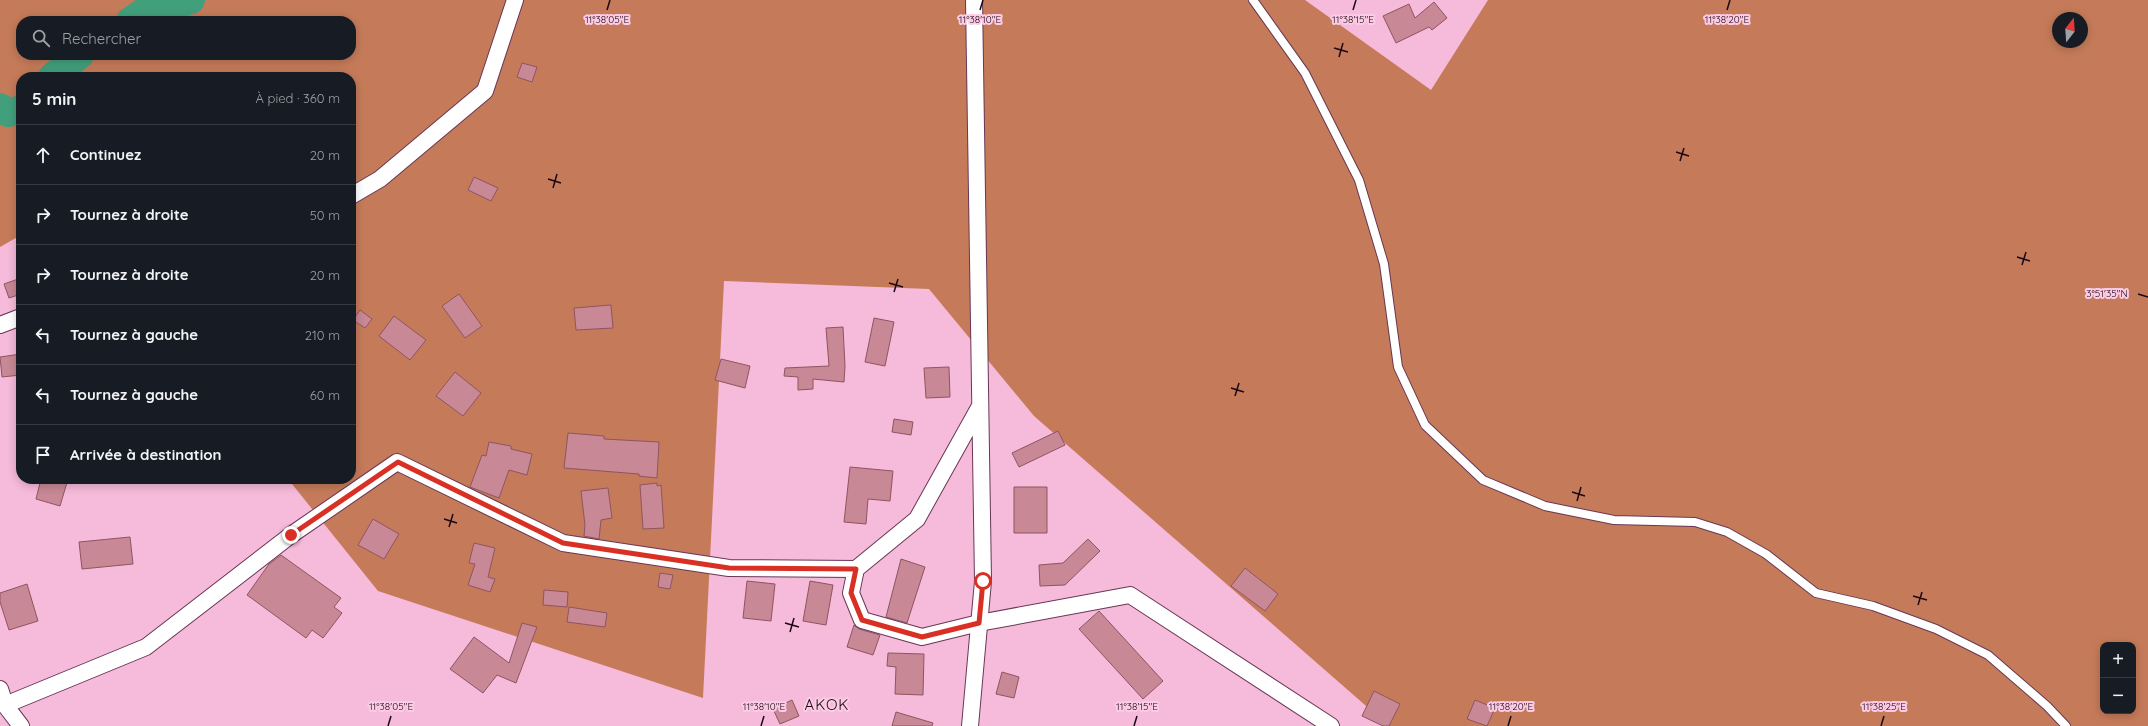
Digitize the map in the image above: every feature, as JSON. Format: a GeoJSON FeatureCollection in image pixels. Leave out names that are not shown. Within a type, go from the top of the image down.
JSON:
{"type":"FeatureCollection","features":[{"type":"Feature","properties":{"kind":"street"},"geometry":{"type":"LineString","coordinates":[[356,193],[380,179],[485,91],[514,0]]}},
{"type":"Feature","properties":{"kind":"street"},"geometry":{"type":"LineString","coordinates":[[970,726],[983,581],[974,0]]}},
{"type":"Feature","properties":{"kind":"street"},"geometry":{"type":"LineString","coordinates":[[0,325],[16,319]]}},
{"type":"Feature","properties":{"kind":"street"},"geometry":{"type":"LineString","coordinates":[[980,406],[917,519],[856,569],[851,593],[862,620],[922,637],[979,623],[1130,595],[1331,726]]}},
{"type":"Feature","properties":{"kind":"street"},"geometry":{"type":"LineString","coordinates":[[5,705],[146,647],[291,535],[398,462],[563,543],[729,568],[856,569]]}},
{"type":"Feature","properties":{"kind":"street"},"geometry":{"type":"LineString","coordinates":[[0,689],[5,705],[21,726]]}},
{"type":"Feature","properties":{"kind":"lane"},"geometry":{"type":"LineString","coordinates":[[1253,0],[1305,73],[1359,180],[1384,264],[1398,367],[1425,425],[1483,480],[1544,506],[1614,520],[1695,522],[1727,532],[1766,554],[1816,594],[1873,606],[1936,629],[1988,654],[2047,706],[2066,726]]}},
{"type":"Feature","properties":{"kind":"shaded area"},"geometry":{"type":"Polygon","coordinates":[[[0,0],[1305,0],[1431,90],[1488,0],[2148,0],[2148,726],[1389,726],[1034,416],[929,289],[724,281],[703,698],[378,591],[292,484],[356,484],[356,72],[16,72],[16,238],[0,247],[0,0]]]}},
{"type":"Feature","properties":{"kind":"building"},"geometry":{"type":"Polygon","coordinates":[[[1434,2],[1447,18],[1432,30],[1429,27],[1396,43],[1383,16],[1409,4],[1415,18],[1434,2]]]}},
{"type":"Feature","properties":{"kind":"building"},"geometry":{"type":"Polygon","coordinates":[[[522,63],[537,67],[532,82],[517,77],[522,63]]]}},
{"type":"Feature","properties":{"kind":"building"},"geometry":{"type":"Polygon","coordinates":[[[474,177],[498,188],[491,201],[468,190],[474,177]]]}},
{"type":"Feature","properties":{"kind":"building"},"geometry":{"type":"Polygon","coordinates":[[[16,280],[16,296],[9,298],[4,284],[16,280]]]}},
{"type":"Feature","properties":{"kind":"building"},"geometry":{"type":"Polygon","coordinates":[[[459,294],[482,326],[465,338],[442,306],[459,294]]]}},
{"type":"Feature","properties":{"kind":"building"},"geometry":{"type":"Polygon","coordinates":[[[611,305],[613,328],[576,330],[574,308],[611,305]]]}},
{"type":"Feature","properties":{"kind":"building"},"geometry":{"type":"Polygon","coordinates":[[[360,310],[372,319],[365,328],[356,322],[356,316],[360,310]]]}},
{"type":"Feature","properties":{"kind":"building"},"geometry":{"type":"Polygon","coordinates":[[[394,316],[426,340],[410,360],[379,336],[394,316]]]}},
{"type":"Feature","properties":{"kind":"building"},"geometry":{"type":"Polygon","coordinates":[[[874,318],[894,322],[885,366],[865,362],[874,318]]]}},
{"type":"Feature","properties":{"kind":"building"},"geometry":{"type":"Polygon","coordinates":[[[843,327],[845,366],[844,382],[813,379],[813,389],[798,390],[798,377],[784,376],[785,368],[829,366],[826,328],[843,327]]]}},
{"type":"Feature","properties":{"kind":"building"},"geometry":{"type":"Polygon","coordinates":[[[16,355],[16,376],[2,377],[0,357],[16,355]]]}},
{"type":"Feature","properties":{"kind":"building"},"geometry":{"type":"Polygon","coordinates":[[[721,359],[750,366],[745,388],[715,380],[721,359]]]}},
{"type":"Feature","properties":{"kind":"building"},"geometry":{"type":"Polygon","coordinates":[[[949,367],[950,397],[926,398],[924,368],[949,367]]]}},
{"type":"Feature","properties":{"kind":"building"},"geometry":{"type":"Polygon","coordinates":[[[455,372],[481,393],[463,416],[436,396],[455,372]]]}},
{"type":"Feature","properties":{"kind":"building"},"geometry":{"type":"Polygon","coordinates":[[[894,419],[913,422],[911,435],[892,432],[894,419]]]}},
{"type":"Feature","properties":{"kind":"building"},"geometry":{"type":"Polygon","coordinates":[[[1058,431],[1065,445],[1019,467],[1012,453],[1058,431]]]}},
{"type":"Feature","properties":{"kind":"building"},"geometry":{"type":"Polygon","coordinates":[[[568,433],[604,436],[604,439],[659,442],[657,478],[639,476],[639,474],[564,468],[568,433]]]}},
{"type":"Feature","properties":{"kind":"building"},"geometry":{"type":"Polygon","coordinates":[[[489,442],[511,446],[511,449],[532,454],[527,475],[509,470],[499,498],[470,487],[482,455],[486,456],[489,442]]]}},
{"type":"Feature","properties":{"kind":"building"},"geometry":{"type":"Polygon","coordinates":[[[850,467],[893,471],[890,501],[868,499],[866,524],[844,522],[850,467]]]}},
{"type":"Feature","properties":{"kind":"building"},"geometry":{"type":"Polygon","coordinates":[[[657,483],[657,486],[661,485],[664,528],[643,529],[640,485],[657,483]]]}},
{"type":"Feature","properties":{"kind":"building"},"geometry":{"type":"Polygon","coordinates":[[[40,484],[67,484],[60,506],[36,499],[40,484]]]}},
{"type":"Feature","properties":{"kind":"building"},"geometry":{"type":"Polygon","coordinates":[[[1014,487],[1047,487],[1047,533],[1014,533],[1014,487]]]}},
{"type":"Feature","properties":{"kind":"building"},"geometry":{"type":"Polygon","coordinates":[[[608,488],[612,518],[601,520],[599,539],[584,536],[585,525],[581,491],[608,488]]]}},
{"type":"Feature","properties":{"kind":"building"},"geometry":{"type":"Polygon","coordinates":[[[373,519],[399,534],[384,559],[358,545],[373,519]]]}},
{"type":"Feature","properties":{"kind":"building"},"geometry":{"type":"Polygon","coordinates":[[[130,537],[133,564],[82,569],[79,542],[130,537]]]}},
{"type":"Feature","properties":{"kind":"building"},"geometry":{"type":"Polygon","coordinates":[[[1088,539],[1100,551],[1065,585],[1040,586],[1039,565],[1063,563],[1088,539]]]}},
{"type":"Feature","properties":{"kind":"building"},"geometry":{"type":"Polygon","coordinates":[[[474,543],[495,548],[488,577],[495,579],[490,592],[468,585],[475,564],[469,563],[474,543]]]}},
{"type":"Feature","properties":{"kind":"building"},"geometry":{"type":"Polygon","coordinates":[[[281,555],[341,598],[334,607],[342,613],[323,638],[312,630],[306,638],[247,595],[269,564],[281,555]]]}},
{"type":"Feature","properties":{"kind":"building"},"geometry":{"type":"Polygon","coordinates":[[[901,559],[925,567],[907,623],[886,617],[901,559]]]}},
{"type":"Feature","properties":{"kind":"building"},"geometry":{"type":"Polygon","coordinates":[[[1245,568],[1278,594],[1265,611],[1231,586],[1245,568]]]}},
{"type":"Feature","properties":{"kind":"building"},"geometry":{"type":"Polygon","coordinates":[[[660,573],[673,575],[670,589],[658,587],[660,573]]]}},
{"type":"Feature","properties":{"kind":"building"},"geometry":{"type":"Polygon","coordinates":[[[747,581],[775,584],[771,621],[743,618],[747,581]]]}},
{"type":"Feature","properties":{"kind":"building"},"geometry":{"type":"Polygon","coordinates":[[[810,581],[833,585],[826,625],[803,621],[810,581]]]}},
{"type":"Feature","properties":{"kind":"building"},"geometry":{"type":"Polygon","coordinates":[[[27,584],[38,621],[9,630],[0,602],[0,593],[27,584]]]}},
{"type":"Feature","properties":{"kind":"building"},"geometry":{"type":"Polygon","coordinates":[[[544,590],[568,592],[567,607],[543,605],[544,590]]]}},
{"type":"Feature","properties":{"kind":"building"},"geometry":{"type":"Polygon","coordinates":[[[569,607],[607,613],[605,627],[567,622],[569,607]]]}},
{"type":"Feature","properties":{"kind":"building"},"geometry":{"type":"Polygon","coordinates":[[[1099,611],[1163,681],[1143,699],[1079,629],[1099,611]]]}},
{"type":"Feature","properties":{"kind":"building"},"geometry":{"type":"Polygon","coordinates":[[[522,623],[537,627],[516,683],[497,675],[483,693],[450,669],[474,637],[509,663],[522,623]]]}},
{"type":"Feature","properties":{"kind":"building"},"geometry":{"type":"Polygon","coordinates":[[[854,625],[859,629],[880,635],[873,655],[847,647],[854,625]]]}},
{"type":"Feature","properties":{"kind":"building"},"geometry":{"type":"Polygon","coordinates":[[[888,653],[924,654],[923,695],[895,694],[896,667],[887,666],[888,653]]]}},
{"type":"Feature","properties":{"kind":"building"},"geometry":{"type":"Polygon","coordinates":[[[1002,672],[1019,677],[1014,698],[996,694],[1002,672]]]}},
{"type":"Feature","properties":{"kind":"building"},"geometry":{"type":"Polygon","coordinates":[[[1374,691],[1400,704],[1389,726],[1383,726],[1362,716],[1374,691]]]}},
{"type":"Feature","properties":{"kind":"building"},"geometry":{"type":"Polygon","coordinates":[[[792,700],[799,716],[780,724],[773,709],[792,700]]]}},
{"type":"Feature","properties":{"kind":"building"},"geometry":{"type":"Polygon","coordinates":[[[1475,700],[1495,708],[1487,726],[1467,719],[1475,700]]]}},
{"type":"Feature","properties":{"kind":"building"},"geometry":{"type":"Polygon","coordinates":[[[896,712],[933,723],[932,726],[892,726],[896,712]]]}},
{"type":"Feature","properties":{"kind":"waterway"},"geometry":{"type":"LineString","coordinates":[[137,16],[143,12],[167,8],[191,0]]}},
{"type":"Feature","properties":{"kind":"waterway"},"geometry":{"type":"LineString","coordinates":[[58,72],[74,60]]}},
{"type":"Feature","properties":{"kind":"waterway"},"geometry":{"type":"LineString","coordinates":[[0,107],[8,113],[16,111]]}},
{"type":"Feature","properties":{"kind":"district","name":"AKOK"},"geometry":{"type":"Point","coordinates":[827,704]}},
{"type":"Feature","properties":{"kind":"route"},"geometry":{"type":"LineString","coordinates":[[291,535],[398,462],[563,543],[729,568],[856,569],[851,593],[862,620],[922,637],[979,623],[983,581]]}}]}
